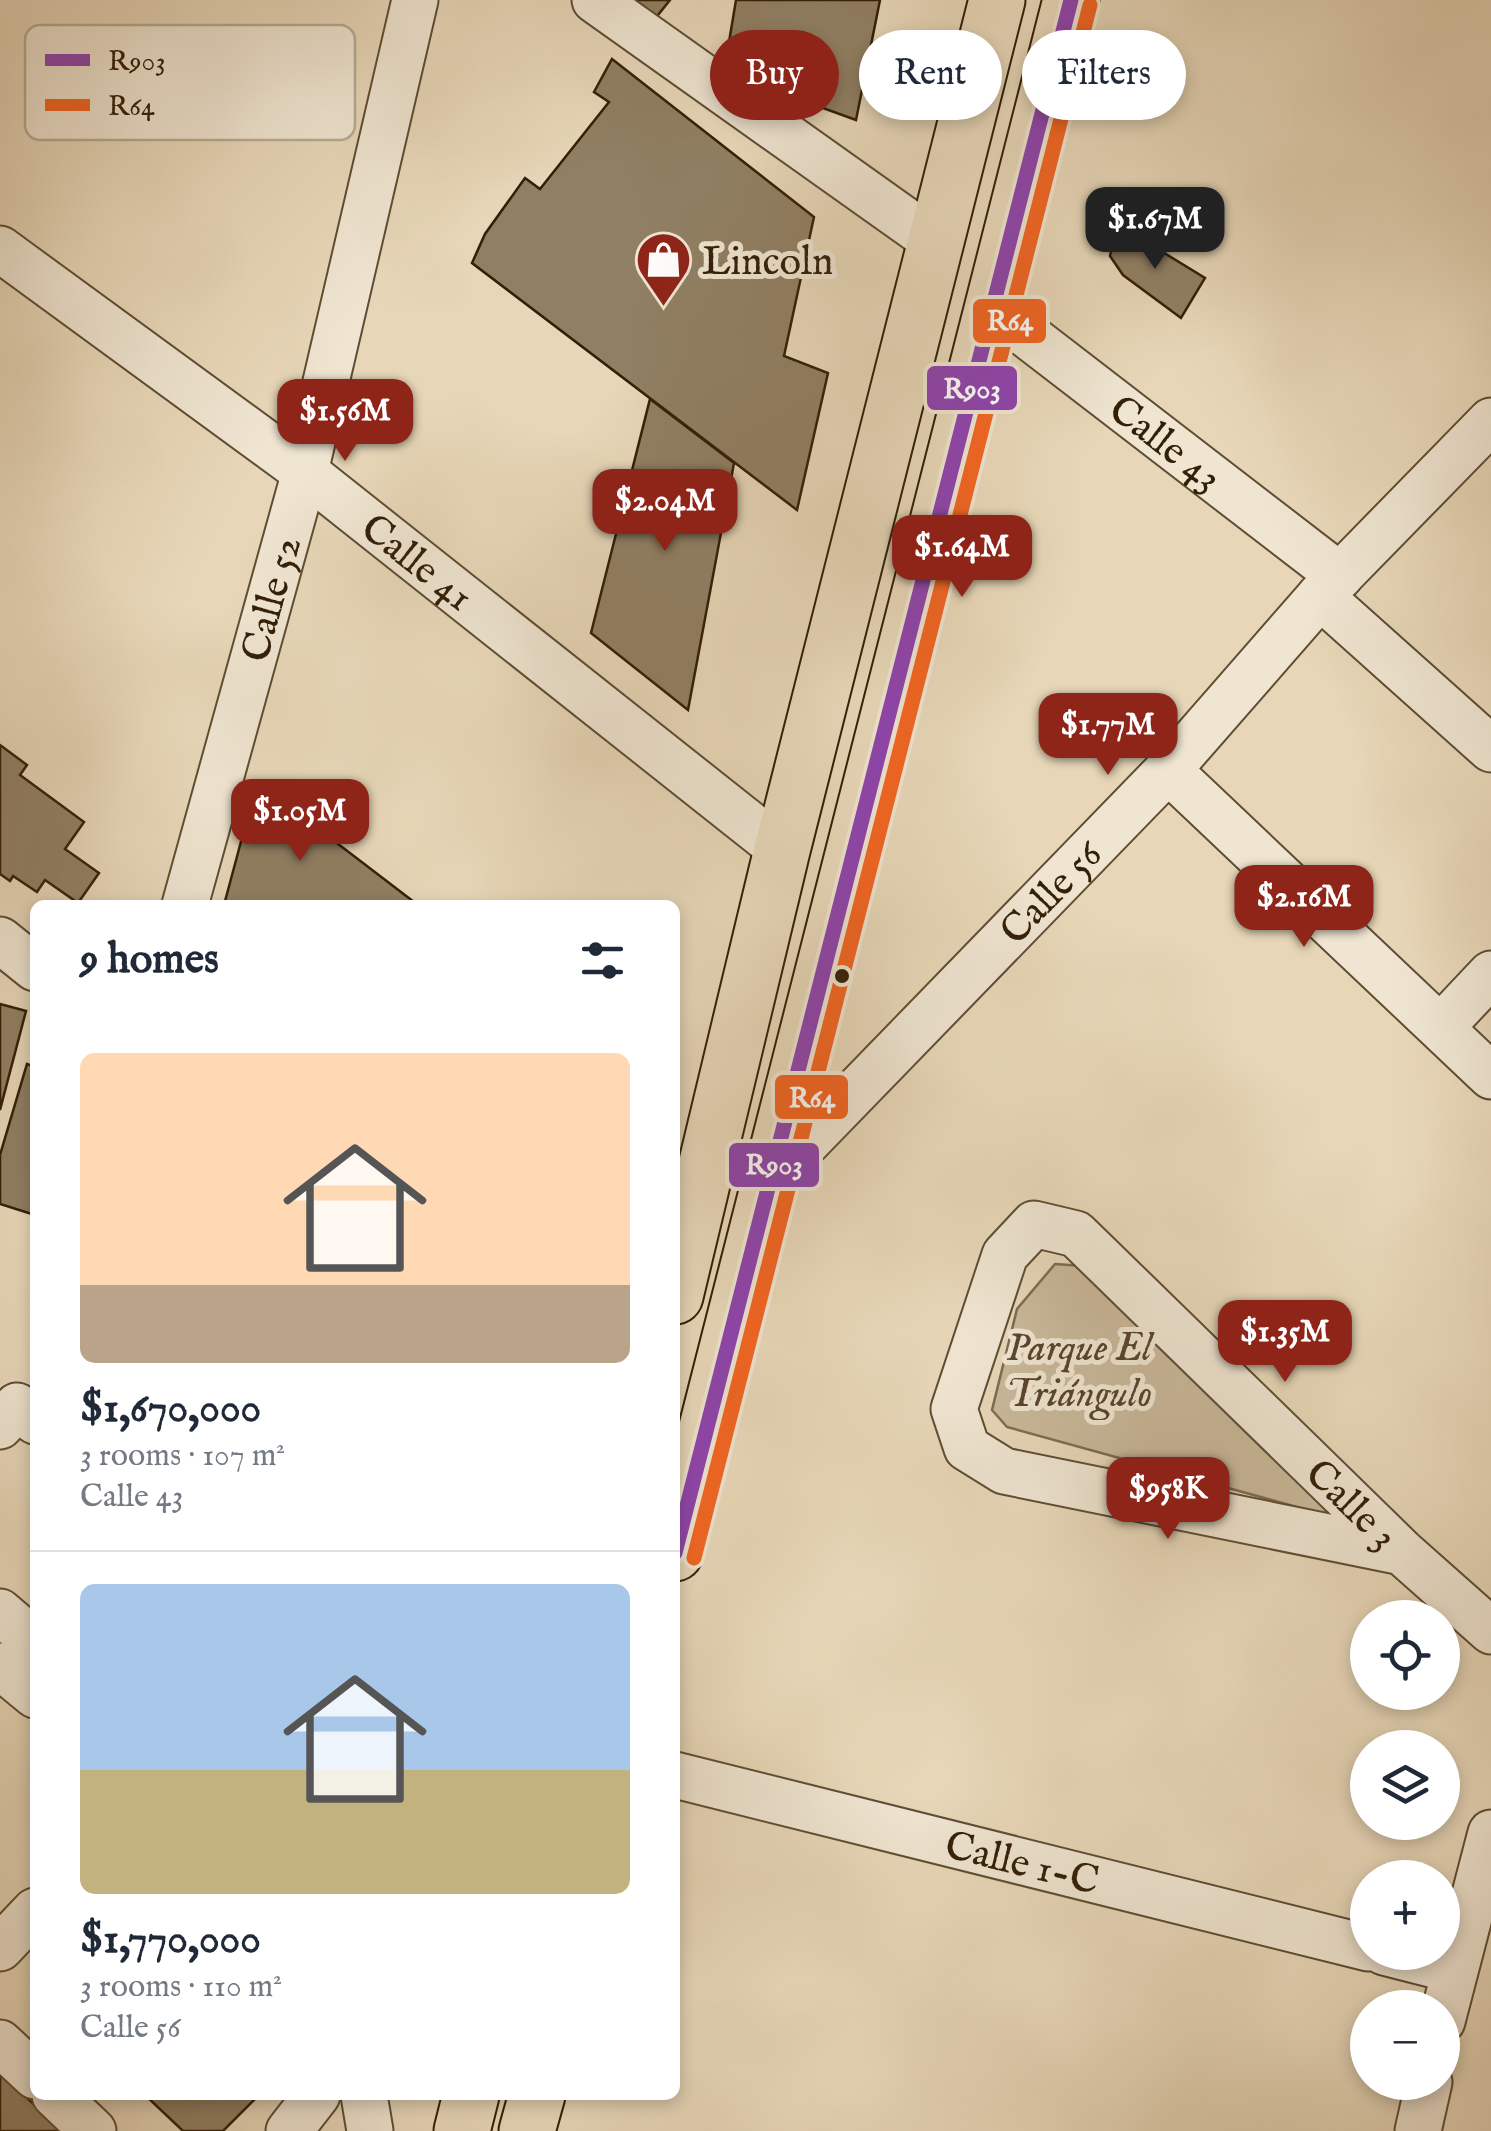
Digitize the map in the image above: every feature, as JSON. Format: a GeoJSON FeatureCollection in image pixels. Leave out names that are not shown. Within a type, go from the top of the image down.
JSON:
{"type":"FeatureCollection","features":[{"type":"Feature","properties":{"kind":"main road"},"geometry":{"type":"LineString","coordinates":[[680,1253],[998,0]]}},
{"type":"Feature","properties":{"kind":"main road"},"geometry":{"type":"LineString","coordinates":[[680,1533],[1071,0]]}},
{"type":"Feature","properties":{"kind":"main road"},"geometry":{"type":"LineString","coordinates":[[462,2131],[470,2100]]}},
{"type":"Feature","properties":{"kind":"main road"},"geometry":{"type":"LineString","coordinates":[[528,2131],[536,2100]]}},
{"type":"Feature","properties":{"kind":"street","name":"Calle 52"},"geometry":{"type":"LineString","coordinates":[[186,900],[305,472],[415,0]]}},
{"type":"Feature","properties":{"kind":"street"},"geometry":{"type":"LineString","coordinates":[[595,0],[937,244]]}},
{"type":"Feature","properties":{"kind":"street","name":"Calle 41"},"geometry":{"type":"LineString","coordinates":[[0,249],[305,472],[782,850]]}},
{"type":"Feature","properties":{"kind":"street","name":"Calle 43"},"geometry":{"type":"LineString","coordinates":[[992,308],[1330,586],[1491,749]]}},
{"type":"Feature","properties":{"kind":"street","name":"Calle 56"},"geometry":{"type":"LineString","coordinates":[[770,1180],[1168,770],[1330,586],[1491,421]]}},
{"type":"Feature","properties":{"kind":"street"},"geometry":{"type":"LineString","coordinates":[[1168,770],[1491,1076]]}},
{"type":"Feature","properties":{"kind":"street"},"geometry":{"type":"LineString","coordinates":[[0,940],[30,964]]}},
{"type":"Feature","properties":{"kind":"street"},"geometry":{"type":"LineString","coordinates":[[1441,1026],[1491,974]]}},
{"type":"Feature","properties":{"kind":"street","name":"Calle 3"},"geometry":{"type":"LineString","coordinates":[[1402,1552],[1004,1471],[967,1448],[954,1409],[1005,1254],[1034,1224],[1076,1234],[1402,1552],[1491,1631]]}},
{"type":"Feature","properties":{"kind":"street"},"geometry":{"type":"LineString","coordinates":[[0,1426],[17,1406],[30,1417]]}},
{"type":"Feature","properties":{"kind":"street"},"geometry":{"type":"LineString","coordinates":[[0,1612],[30,1638]]}},
{"type":"Feature","properties":{"kind":"street"},"geometry":{"type":"LineString","coordinates":[[0,1666],[30,1691]]}},
{"type":"Feature","properties":{"kind":"street","name":"Calle 1-C"},"geometry":{"type":"LineString","coordinates":[[680,1776],[1350,1944]]}},
{"type":"Feature","properties":{"kind":"street"},"geometry":{"type":"LineString","coordinates":[[1460,1948],[1491,1833]]}},
{"type":"Feature","properties":{"kind":"street"},"geometry":{"type":"LineString","coordinates":[[0,1948],[30,1916]]}},
{"type":"Feature","properties":{"kind":"street"},"geometry":{"type":"LineString","coordinates":[[1449,1990],[1454,1970]]}},
{"type":"Feature","properties":{"kind":"street"},"geometry":{"type":"LineString","coordinates":[[0,2042],[30,2071]]}},
{"type":"Feature","properties":{"kind":"street"},"geometry":{"type":"LineString","coordinates":[[60,2100],[92,2131]]}},
{"type":"Feature","properties":{"kind":"street"},"geometry":{"type":"LineString","coordinates":[[289,2131],[313,2100]]}},
{"type":"Feature","properties":{"kind":"street"},"geometry":{"type":"LineString","coordinates":[[365,2100],[370,2131]]}},
{"type":"Feature","properties":{"kind":"street"},"geometry":{"type":"LineString","coordinates":[[1418,2131],[1424,2100]]}},
{"type":"Feature","properties":{"kind":"green space","name":"Parque El Triángulo"},"geometry":{"type":"Polygon","coordinates":[[[1055,1264],[1083,1266],[1344,1520],[1007,1427],[992,1410],[1017,1309],[1055,1264]]]}},
{"type":"Feature","properties":{"kind":"building"},"geometry":{"type":"Polygon","coordinates":[[[627,0],[670,0],[654,20],[627,0]]]}},
{"type":"Feature","properties":{"kind":"building"},"geometry":{"type":"Polygon","coordinates":[[[736,0],[880,0],[874,30],[859,30],[856,120],[839,114],[839,30],[731,30],[736,0]]]}},
{"type":"Feature","properties":{"kind":"building","name":"Lincoln"},"geometry":{"type":"Polygon","coordinates":[[[612,59],[814,217],[784,356],[828,373],[797,510],[472,263],[485,234],[525,178],[540,189],[609,102],[594,92],[612,59]]]}},
{"type":"Feature","properties":{"kind":"building"},"geometry":{"type":"Polygon","coordinates":[[[1117,224],[1205,278],[1181,318],[1123,275],[1110,256],[1117,224]]]}},
{"type":"Feature","properties":{"kind":"building"},"geometry":{"type":"Polygon","coordinates":[[[650,399],[734,463],[688,710],[591,633],[650,399]]]}},
{"type":"Feature","properties":{"kind":"building"},"geometry":{"type":"Polygon","coordinates":[[[0,745],[27,765],[20,775],[84,822],[65,849],[99,873],[80,900],[74,900],[45,880],[37,892],[13,876],[10,881],[0,874],[0,745]]]}},
{"type":"Feature","properties":{"kind":"building"},"geometry":{"type":"Polygon","coordinates":[[[257,782],[411,900],[225,900],[257,782]]]}},
{"type":"Feature","properties":{"kind":"building"},"geometry":{"type":"Polygon","coordinates":[[[0,1004],[26,1011],[0,1110],[0,1004]]]}},
{"type":"Feature","properties":{"kind":"building"},"geometry":{"type":"Polygon","coordinates":[[[27,1064],[30,1213],[0,1204],[0,1155],[27,1064]]]}},
{"type":"Feature","properties":{"kind":"building"},"geometry":{"type":"Polygon","coordinates":[[[0,2073],[63,2131],[0,2131],[0,2073]]]}},
{"type":"Feature","properties":{"kind":"building"},"geometry":{"type":"Polygon","coordinates":[[[150,2100],[254,2100],[223,2131],[183,2131],[150,2100]]]}},
{"type":"Feature","properties":{"kind":"transit line","name":"R903"},"geometry":{"type":"LineString","coordinates":[[680,1533],[1071,0]]}},
{"type":"Feature","properties":{"kind":"transit line","name":"R64"},"geometry":{"type":"LineString","coordinates":[[694,1558],[1090,5]]}},
{"type":"Feature","properties":{"kind":"place","name":"Lincoln"},"geometry":{"type":"Point","coordinates":[663,309]}}]}
